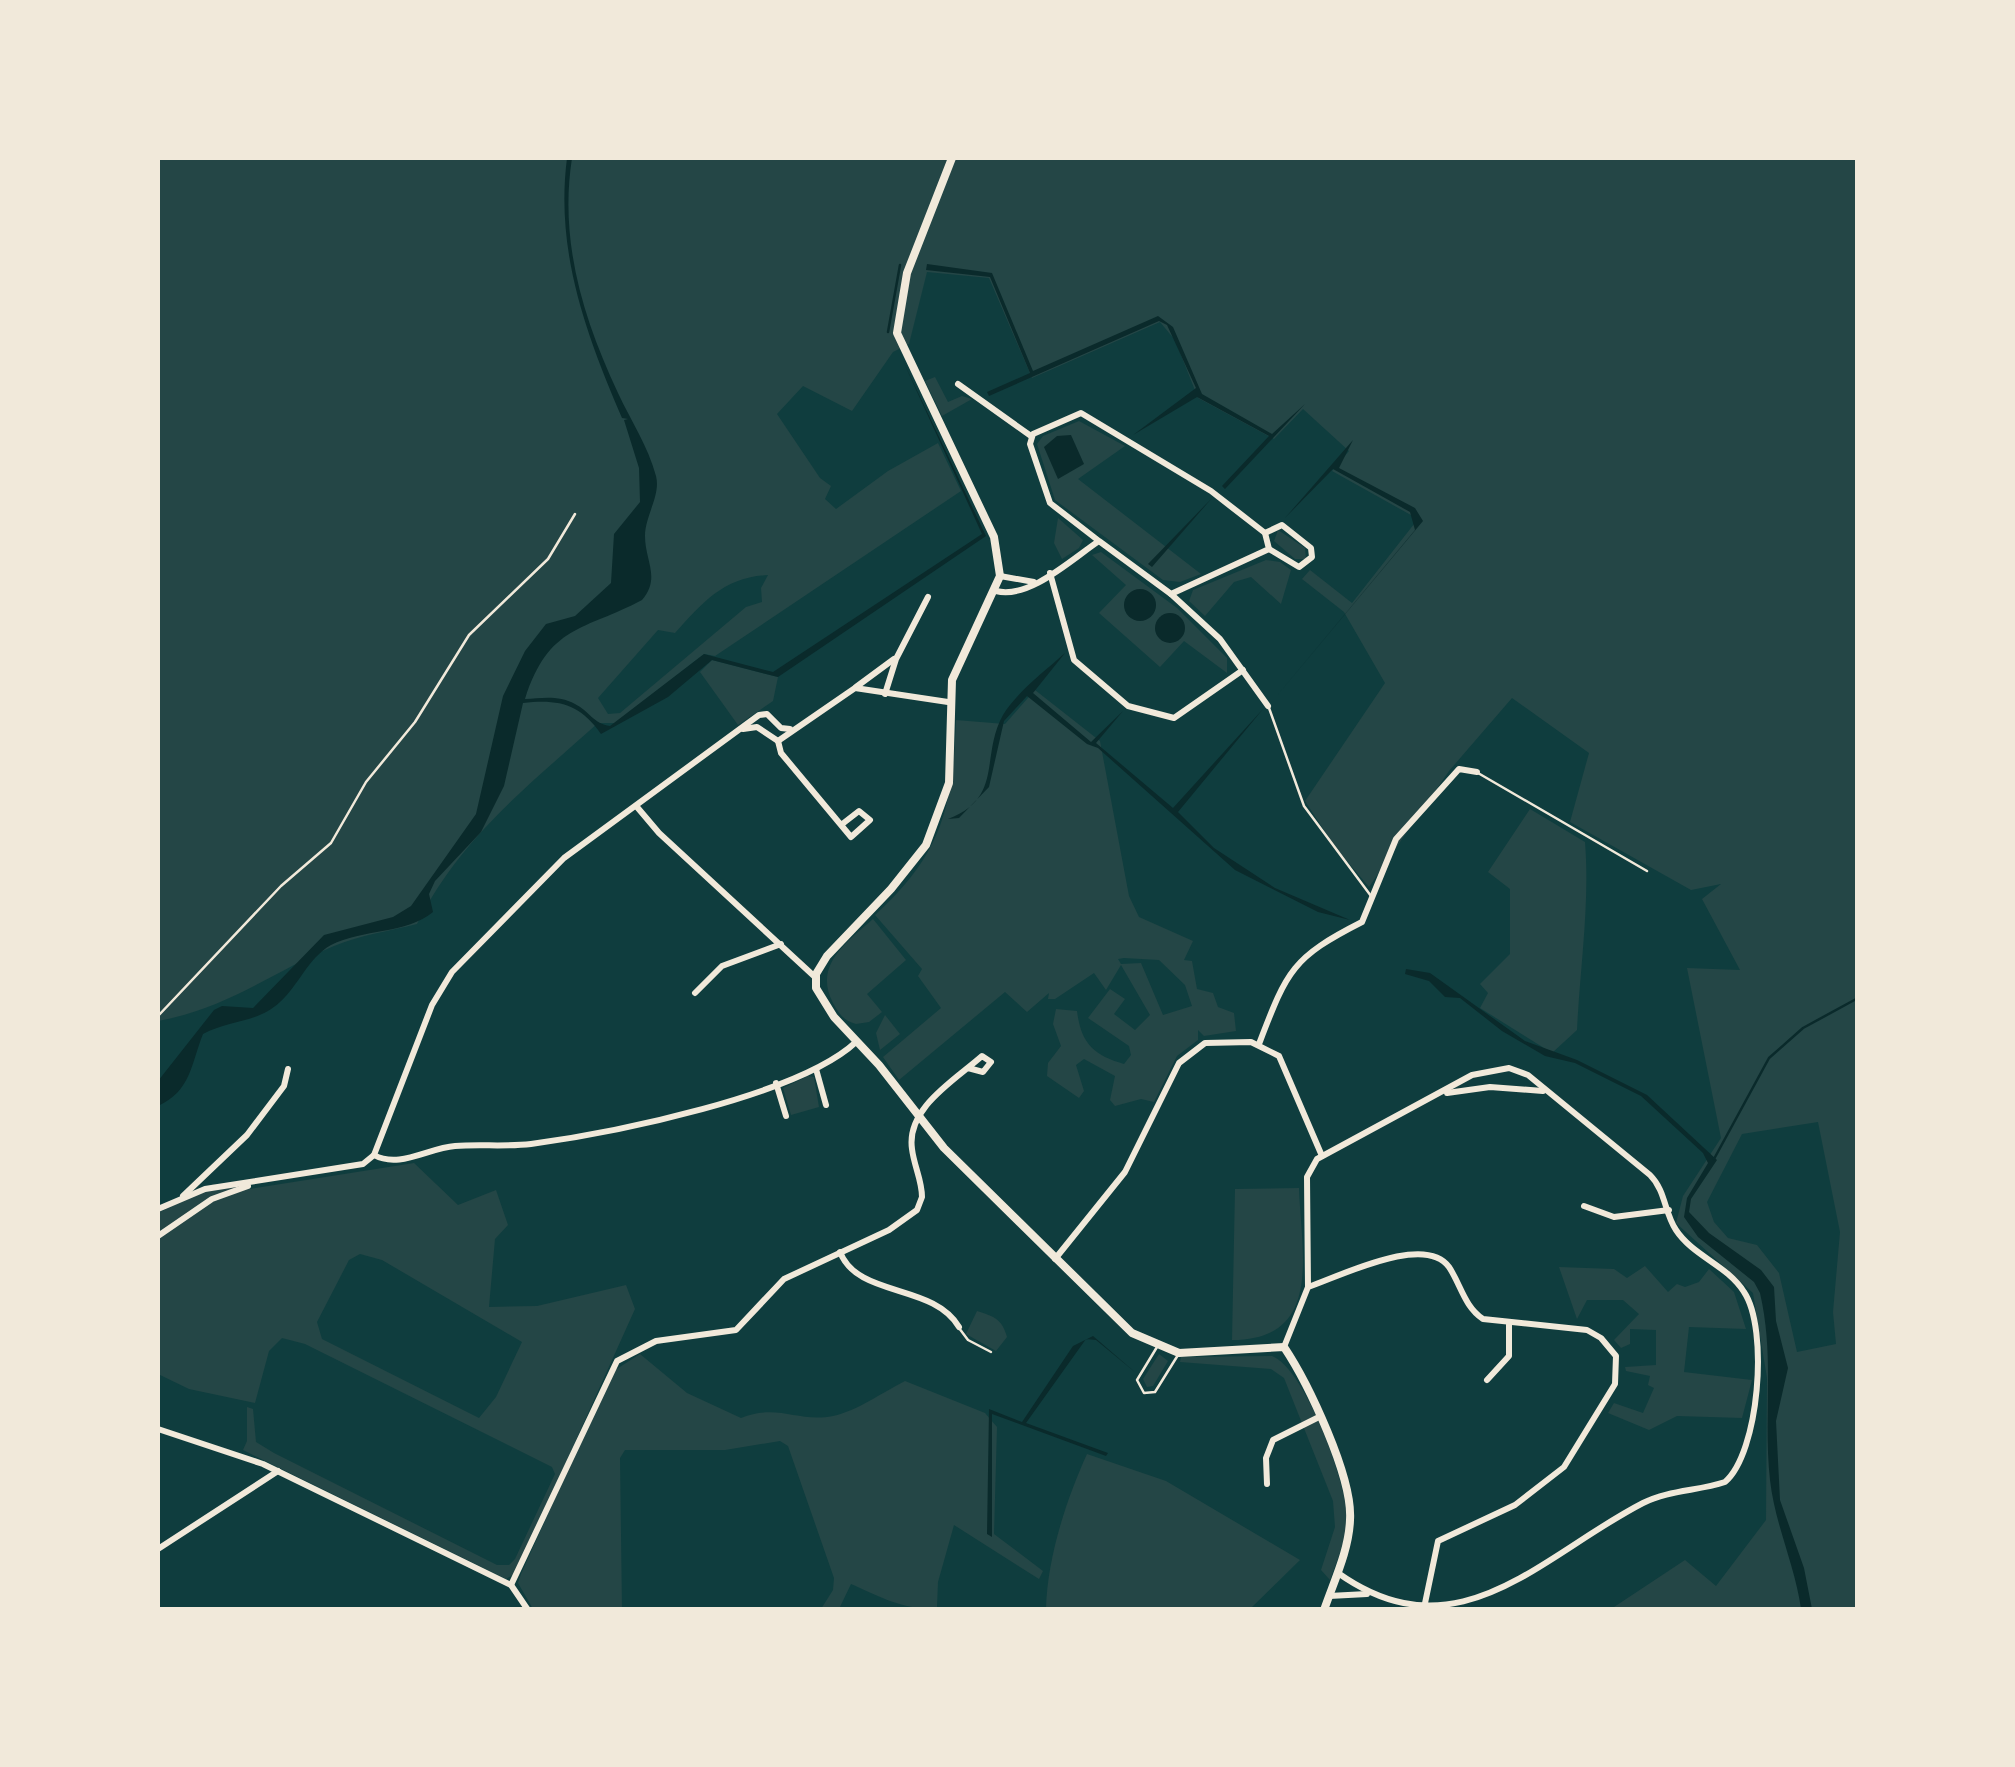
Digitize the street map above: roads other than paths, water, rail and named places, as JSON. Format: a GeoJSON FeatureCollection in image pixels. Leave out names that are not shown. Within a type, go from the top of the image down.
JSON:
{"type":"FeatureCollection","features":[{"type":"Feature","properties":{"kind":"street"},"geometry":{"type":"LineString","coordinates":[[815,978],[827,956],[891,890],[926,845],[949,783],[948,702],[954,673],[1000,576],[994,537],[897,333],[900,300],[952,158]]}},
{"type":"Feature","properties":{"kind":"street"},"geometry":{"type":"LineString","coordinates":[[958,384],[1031,436]]}},
{"type":"Feature","properties":{"kind":"street"},"geometry":{"type":"LineString","coordinates":[[1031,436],[1082,413],[1211,491],[1265,533],[1270,549],[1299,566],[1312,557],[1310,548],[1282,525],[1265,533]]}},
{"type":"Feature","properties":{"kind":"street"},"geometry":{"type":"LineString","coordinates":[[1031,436],[1032,453],[1050,503],[1171,594],[1220,640],[1268,706]]}},
{"type":"Feature","properties":{"kind":"street"},"geometry":{"type":"LineString","coordinates":[[996,591],[1008,593],[1035,582],[1099,541]]}},
{"type":"Feature","properties":{"kind":"street"},"geometry":{"type":"LineString","coordinates":[[1171,594],[1270,549]]}},
{"type":"Feature","properties":{"kind":"street"},"geometry":{"type":"LineString","coordinates":[[1050,573],[1074,660],[1128,706],[1174,718],[1243,670]]}},
{"type":"Feature","properties":{"kind":"street"},"geometry":{"type":"LineString","coordinates":[[1000,576],[1035,582]]}},
{"type":"Feature","properties":{"kind":"street"},"geometry":{"type":"LineString","coordinates":[[884,694],[896,659],[928,597]]}},
{"type":"Feature","properties":{"kind":"street"},"geometry":{"type":"LineString","coordinates":[[778,741],[790,729],[896,659]]}},
{"type":"Feature","properties":{"kind":"street"},"geometry":{"type":"LineString","coordinates":[[855,688],[948,702]]}},
{"type":"Feature","properties":{"kind":"street"},"geometry":{"type":"LineString","coordinates":[[158,1209],[182,1197],[363,1164],[374,1154],[441,987],[554,867],[759,715],[767,714],[781,728],[790,729]]}},
{"type":"Feature","properties":{"kind":"street"},"geometry":{"type":"LineString","coordinates":[[756,727],[759,715]]}},
{"type":"Feature","properties":{"kind":"street"},"geometry":{"type":"LineString","coordinates":[[742,729],[756,727],[778,741],[781,753],[841,825],[852,838],[870,820],[858,811],[841,825]]}},
{"type":"Feature","properties":{"kind":"street"},"geometry":{"type":"LineString","coordinates":[[1260,1044],[1284,980],[1297,963],[1310,949],[1362,922],[1396,839],[1459,769],[1477,772]]}},
{"type":"Feature","properties":{"kind":"street"},"geometry":{"type":"LineString","coordinates":[[637,807],[658,833],[815,978],[820,997],[917,1115],[1054,1260],[1132,1333],[1157,1348],[1179,1353],[1284,1347]]}},
{"type":"Feature","properties":{"kind":"street"},"geometry":{"type":"LineString","coordinates":[[695,993],[722,966],[782,944]]}},
{"type":"Feature","properties":{"kind":"street"},"geometry":{"type":"LineString","coordinates":[[1054,1260],[1125,1172],[1187,1053],[1220,1040],[1260,1044],[1284,1062],[1322,1156]]}},
{"type":"Feature","properties":{"kind":"street"},"geometry":{"type":"LineString","coordinates":[[374,1154],[394,1160],[457,1145],[535,1144],[700,1108],[816,1068],[856,1042]]}},
{"type":"Feature","properties":{"kind":"street"},"geometry":{"type":"LineString","coordinates":[[816,1068],[826,1105]]}},
{"type":"Feature","properties":{"kind":"street"},"geometry":{"type":"LineString","coordinates":[[511,1585],[617,1361],[656,1341],[736,1330],[784,1279],[889,1230],[920,1204],[921,1183],[911,1145],[917,1115],[968,1068]]}},
{"type":"Feature","properties":{"kind":"street"},"geometry":{"type":"LineString","coordinates":[[1324,1610],[1348,1539],[1350,1508],[1319,1417],[1284,1347],[1308,1287],[1307,1178],[1322,1156],[1472,1075],[1509,1068],[1524,1072],[1656,1181],[1682,1238],[1727,1272],[1752,1306],[1760,1378],[1736,1468],[1725,1482],[1641,1504],[1529,1578],[1424,1608],[1373,1595],[1329,1596]]}},
{"type":"Feature","properties":{"kind":"street"},"geometry":{"type":"LineString","coordinates":[[182,1197],[194,1181],[220,1165],[247,1135],[284,1086],[288,1069]]}},
{"type":"Feature","properties":{"kind":"street"},"geometry":{"type":"LineString","coordinates":[[776,1083],[786,1116]]}},
{"type":"Feature","properties":{"kind":"street"},"geometry":{"type":"LineString","coordinates":[[1442,1094],[1506,1087],[1550,1093]]}},
{"type":"Feature","properties":{"kind":"street"},"geometry":{"type":"LineString","coordinates":[[158,1236],[212,1199],[259,1182]]}},
{"type":"Feature","properties":{"kind":"street"},"geometry":{"type":"LineString","coordinates":[[1584,1206],[1614,1217],[1669,1210]]}},
{"type":"Feature","properties":{"kind":"street"},"geometry":{"type":"LineString","coordinates":[[840,1252],[851,1270],[930,1301],[944,1309],[959,1327]]}},
{"type":"Feature","properties":{"kind":"street"},"geometry":{"type":"LineString","coordinates":[[1308,1287],[1408,1254],[1431,1253],[1448,1266],[1477,1315],[1509,1324],[1594,1333],[1612,1349],[1618,1377],[1564,1467],[1549,1483],[1516,1505],[1438,1541],[1424,1608]]}},
{"type":"Feature","properties":{"kind":"street"},"geometry":{"type":"LineString","coordinates":[[1487,1380],[1509,1356],[1509,1324]]}},
{"type":"Feature","properties":{"kind":"street"},"geometry":{"type":"LineString","coordinates":[[1267,1484],[1266,1458],[1273,1440],[1319,1417]]}},
{"type":"Feature","properties":{"kind":"street"},"geometry":{"type":"LineString","coordinates":[[158,1429],[278,1471],[511,1585],[528,1610]]}},
{"type":"Feature","properties":{"kind":"street"},"geometry":{"type":"LineString","coordinates":[[158,1549],[278,1471]]}},
{"type":"Feature","properties":{"kind":"street"},"geometry":{"type":"LineString","coordinates":[[1337,1572],[1373,1595]]}},
{"type":"Feature","properties":{"kind":"lane"},"geometry":{"type":"LineString","coordinates":[[1268,706],[1304,806],[1342,863],[1372,897]]}},
{"type":"Feature","properties":{"kind":"lane"},"geometry":{"type":"LineString","coordinates":[[1477,772],[1647,872]]}},
{"type":"Feature","properties":{"kind":"lane"},"geometry":{"type":"LineString","coordinates":[[959,1327],[962,1335],[992,1352]]}},
{"type":"Feature","properties":{"kind":"lane"},"geometry":{"type":"LineString","coordinates":[[1157,1348],[1137,1380],[1140,1391],[1148,1394],[1155,1392],[1179,1353]]}},
{"type":"Feature","properties":{"kind":"waterway"},"geometry":{"type":"LineString","coordinates":[[888,332],[900,265]]}},
{"type":"Feature","properties":{"kind":"waterway"},"geometry":{"type":"LineString","coordinates":[[1714,1159],[1769,1058],[1803,1028],[1858,998]]}}]}
